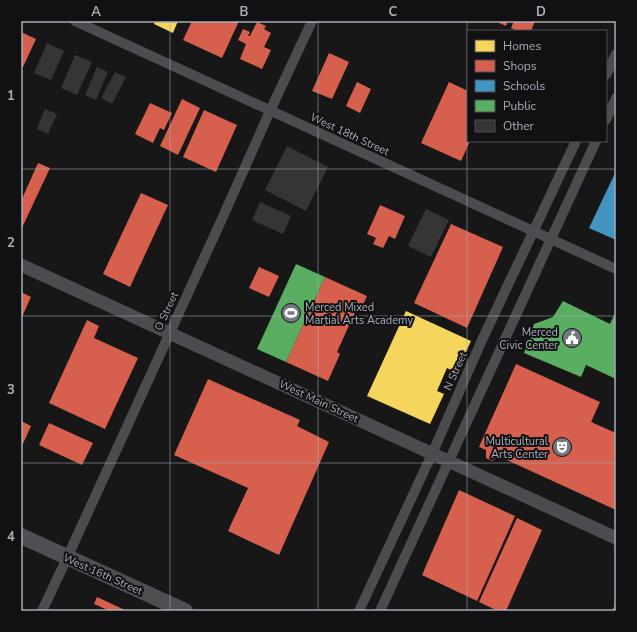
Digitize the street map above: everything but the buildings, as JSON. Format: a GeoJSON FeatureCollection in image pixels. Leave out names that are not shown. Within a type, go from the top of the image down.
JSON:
{"type":"FeatureCollection","features":[{"type":"Feature","properties":{"kind":"main road","name":"West 16th Street"},"geometry":{"type":"LineString","coordinates":[[21,536],[185,611]]}},
{"type":"Feature","properties":{"kind":"street","name":"West 18th Street"},"geometry":{"type":"LineString","coordinates":[[75,21],[616,269]]}},
{"type":"Feature","properties":{"kind":"street","name":"O Street"},"geometry":{"type":"LineString","coordinates":[[42,611],[312,21]]}},
{"type":"Feature","properties":{"kind":"street"},"geometry":{"type":"LineString","coordinates":[[607,73],[616,54]]}},
{"type":"Feature","properties":{"kind":"street"},"geometry":{"type":"LineString","coordinates":[[607,118],[616,98]]}},
{"type":"Feature","properties":{"kind":"street","name":"N Street"},"geometry":{"type":"LineString","coordinates":[[359,611],[432,454],[482,340],[576,142]]}},
{"type":"Feature","properties":{"kind":"street"},"geometry":{"type":"LineString","coordinates":[[380,611],[596,142]]}},
{"type":"Feature","properties":{"kind":"street","name":"West Main Street"},"geometry":{"type":"LineString","coordinates":[[21,265],[616,538]]}},
{"type":"Feature","properties":{"kind":"place","name":"Merced Mixed Martial Arts Academy"},"geometry":{"type":"Point","coordinates":[291,313]}},
{"type":"Feature","properties":{"kind":"place","name":"Merced Civic Center"},"geometry":{"type":"Point","coordinates":[572,338]}},
{"type":"Feature","properties":{"kind":"place","name":"Multicultural Arts Center"},"geometry":{"type":"Point","coordinates":[562,447]}}]}
